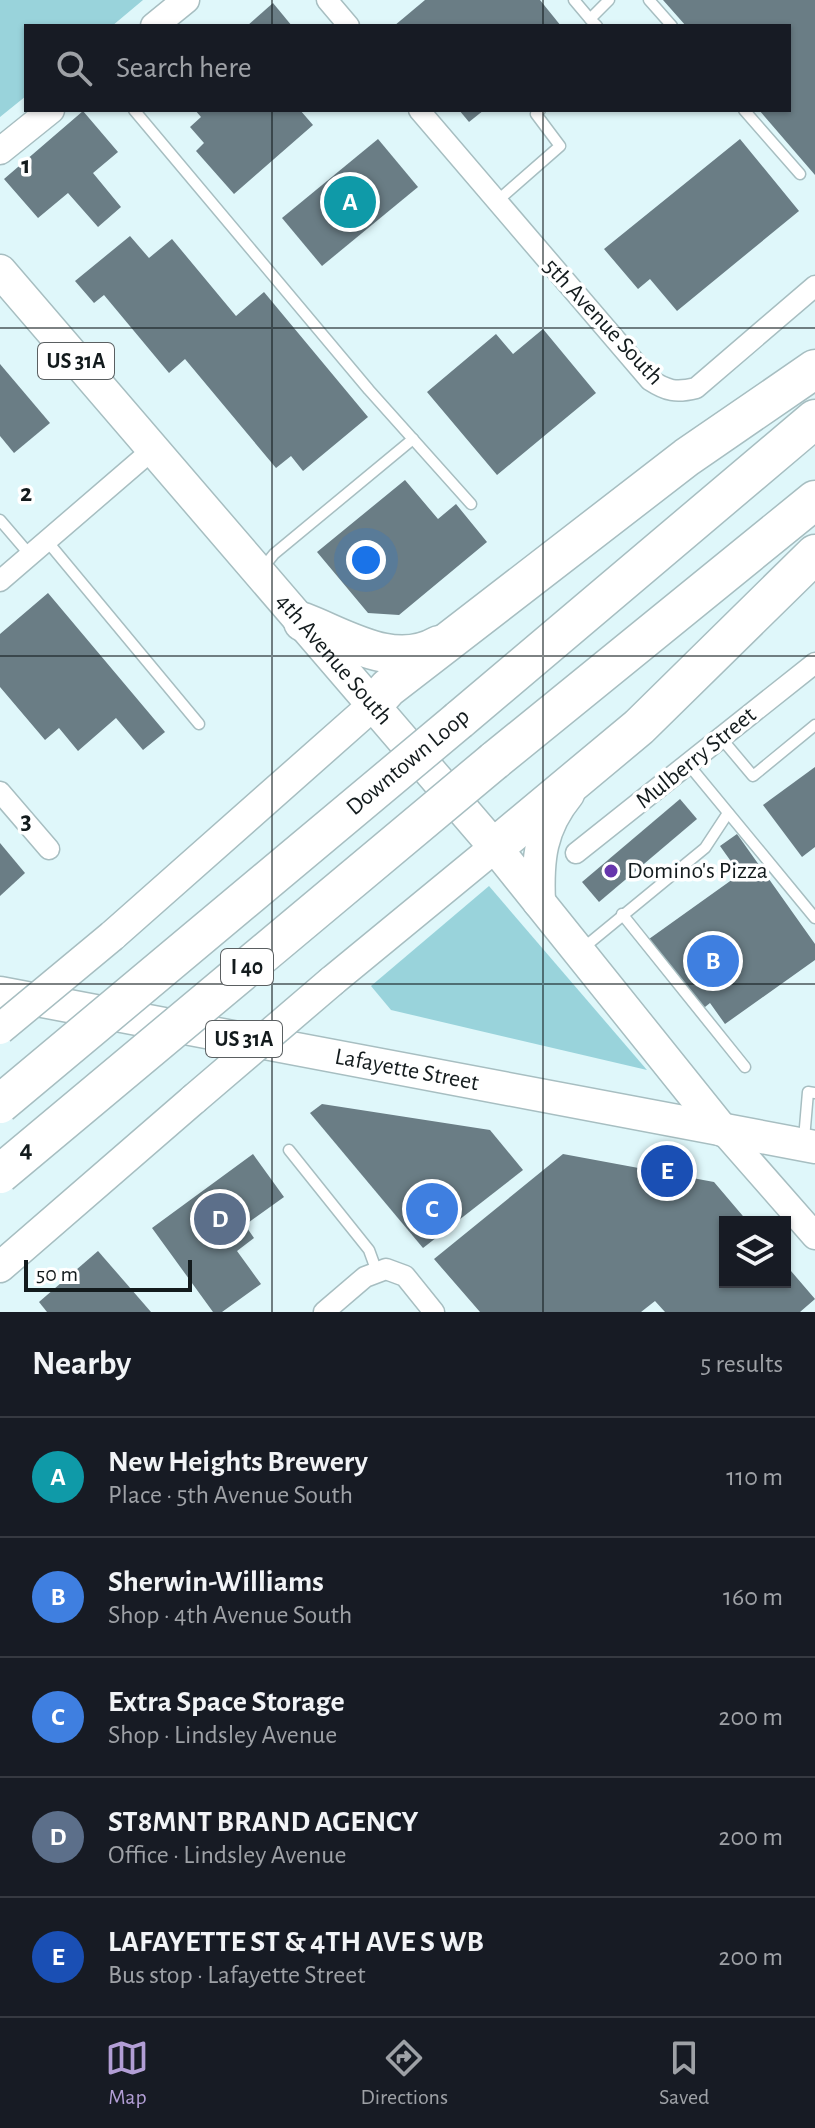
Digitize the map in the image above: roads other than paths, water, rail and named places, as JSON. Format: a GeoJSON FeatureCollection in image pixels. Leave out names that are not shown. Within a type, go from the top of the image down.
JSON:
{"type":"FeatureCollection","features":[{"type":"Feature","properties":{"kind":"highway"},"geometry":{"type":"LineString","coordinates":[[372,706],[388,688],[687,457],[815,369]]}},
{"type":"Feature","properties":{"kind":"highway","name":"Downtown Loop"},"geometry":{"type":"LineString","coordinates":[[0,1104],[815,419]]}},
{"type":"Feature","properties":{"kind":"highway","name":"I 40"},"geometry":{"type":"LineString","coordinates":[[0,1174],[494,761],[815,500]]}},
{"type":"Feature","properties":{"kind":"highway"},"geometry":{"type":"LineString","coordinates":[[495,847],[639,727],[815,554]]}},
{"type":"Feature","properties":{"kind":"highway"},"geometry":{"type":"LineString","coordinates":[[303,622],[370,649],[402,657],[433,648],[462,632]]}},
{"type":"Feature","properties":{"kind":"main road","name":"4th Avenue South"},"geometry":{"type":"LineString","coordinates":[[0,271],[151,451],[303,622],[495,847],[722,1130]]}},
{"type":"Feature","properties":{"kind":"main road"},"geometry":{"type":"LineString","coordinates":[[0,1029],[112,936],[372,706]]}},
{"type":"Feature","properties":{"kind":"main road"},"geometry":{"type":"LineString","coordinates":[[539,902],[537,862],[541,841],[557,808],[588,770]]}},
{"type":"Feature","properties":{"kind":"main road"},"geometry":{"type":"LineString","coordinates":[[0,1267],[332,981],[495,847]]}},
{"type":"Feature","properties":{"kind":"main road","name":"Lafayette Street"},"geometry":{"type":"LineString","coordinates":[[0,993],[809,1146]]}},
{"type":"Feature","properties":{"kind":"street"},"geometry":{"type":"LineString","coordinates":[[156,24],[186,0]]}},
{"type":"Feature","properties":{"kind":"street"},"geometry":{"type":"LineString","coordinates":[[327,0],[347,24]]}},
{"type":"Feature","properties":{"kind":"street"},"geometry":{"type":"LineString","coordinates":[[0,151],[49,112]]}},
{"type":"Feature","properties":{"kind":"street","name":"5th Avenue South"},"geometry":{"type":"LineString","coordinates":[[421,112],[650,380],[676,393],[696,388],[815,286]]}},
{"type":"Feature","properties":{"kind":"street"},"geometry":{"type":"LineString","coordinates":[[0,581],[151,451]]}},
{"type":"Feature","properties":{"kind":"street","name":"Mulberry Street"},"geometry":{"type":"LineString","coordinates":[[576,853],[815,663]]}},
{"type":"Feature","properties":{"kind":"street"},"geometry":{"type":"LineString","coordinates":[[0,792],[49,849]]}},
{"type":"Feature","properties":{"kind":"street","name":"4th Avenue South"},"geometry":{"type":"LineString","coordinates":[[722,1130],[815,1236]]}},
{"type":"Feature","properties":{"kind":"street"},"geometry":{"type":"LineString","coordinates":[[324,1312],[365,1277],[386,1269],[405,1276],[434,1312]]}},
{"type":"Feature","properties":{"kind":"lane"},"geometry":{"type":"LineString","coordinates":[[574,0],[593,22],[609,0]]}},
{"type":"Feature","properties":{"kind":"lane"},"geometry":{"type":"LineString","coordinates":[[649,0],[670,24]]}},
{"type":"Feature","properties":{"kind":"lane"},"geometry":{"type":"LineString","coordinates":[[136,112],[471,504]]}},
{"type":"Feature","properties":{"kind":"lane"},"geometry":{"type":"LineString","coordinates":[[496,202],[560,146],[536,114],[538,112]]}},
{"type":"Feature","properties":{"kind":"lane"},"geometry":{"type":"LineString","coordinates":[[746,112],[800,174]]}},
{"type":"Feature","properties":{"kind":"lane"},"geometry":{"type":"LineString","coordinates":[[259,574],[274,554],[413,439]]}},
{"type":"Feature","properties":{"kind":"lane"},"geometry":{"type":"LineString","coordinates":[[0,520],[30,555]]}},
{"type":"Feature","properties":{"kind":"lane"},"geometry":{"type":"LineString","coordinates":[[47,541],[199,724]]}},
{"type":"Feature","properties":{"kind":"lane"},"geometry":{"type":"LineString","coordinates":[[721,738],[753,776],[815,725]]}},
{"type":"Feature","properties":{"kind":"lane"},"geometry":{"type":"LineString","coordinates":[[688,764],[815,918]]}},
{"type":"Feature","properties":{"kind":"lane"},"geometry":{"type":"LineString","coordinates":[[579,952],[705,848],[728,813]]}},
{"type":"Feature","properties":{"kind":"lane"},"geometry":{"type":"LineString","coordinates":[[622,914],[745,1067]]}},
{"type":"Feature","properties":{"kind":"lane"},"geometry":{"type":"LineString","coordinates":[[809,1146],[808,1092],[815,1093]]}},
{"type":"Feature","properties":{"kind":"lane"},"geometry":{"type":"LineString","coordinates":[[289,1150],[369,1250],[377,1272]]}},
{"type":"Feature","properties":{"kind":"place","name":"New Heights Brewery"},"geometry":{"type":"Point","coordinates":[350,202]}},
{"type":"Feature","properties":{"kind":"place","name":"Domino's Pizza"},"geometry":{"type":"Point","coordinates":[611,871]}},
{"type":"Feature","properties":{"kind":"place","name":"Sherwin-Williams"},"geometry":{"type":"Point","coordinates":[713,961]}},
{"type":"Feature","properties":{"kind":"place","name":"LAFAYETTE ST & 4TH AVE S WB"},"geometry":{"type":"Point","coordinates":[667,1171]}},
{"type":"Feature","properties":{"kind":"place","name":"Extra Space Storage"},"geometry":{"type":"Point","coordinates":[432,1209]}},
{"type":"Feature","properties":{"kind":"place","name":"ST8MNT BRAND AGENCY"},"geometry":{"type":"Point","coordinates":[220,1219]}}]}
